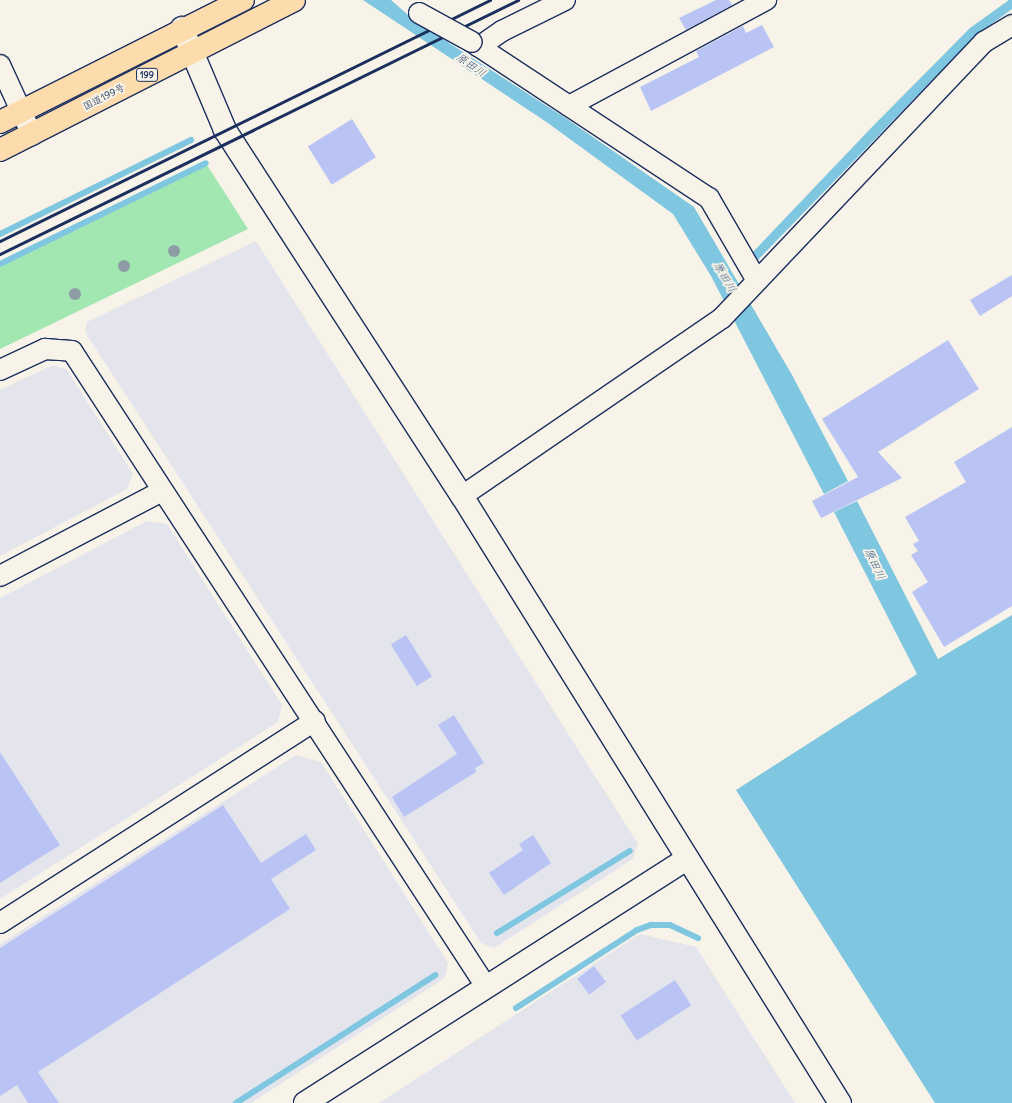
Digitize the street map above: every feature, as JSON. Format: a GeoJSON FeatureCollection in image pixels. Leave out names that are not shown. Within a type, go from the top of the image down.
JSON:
{"type":"FeatureCollection","features":[{"type":"Feature","properties":{"kind":"highway","name":"199"},"geometry":{"type":"LineString","coordinates":[[0,122],[182,28],[243,0]]}},
{"type":"Feature","properties":{"kind":"highway","name":"国道199号"},"geometry":{"type":"LineString","coordinates":[[0,150],[294,0]]}},
{"type":"Feature","properties":{"kind":"street"},"geometry":{"type":"LineString","coordinates":[[476,44],[565,0]]}},
{"type":"Feature","properties":{"kind":"street"},"geometry":{"type":"LineString","coordinates":[[569,106],[766,0]]}},
{"type":"Feature","properties":{"kind":"street"},"geometry":{"type":"LineString","coordinates":[[419,13],[476,44],[709,198],[756,279]]}},
{"type":"Feature","properties":{"kind":"street"},"geometry":{"type":"LineString","coordinates":[[462,496],[722,318],[756,279],[984,42],[1012,25]]}},
{"type":"Feature","properties":{"kind":"street"},"geometry":{"type":"LineString","coordinates":[[182,28],[193,51],[225,130],[462,496],[686,859],[840,1103]]}},
{"type":"Feature","properties":{"kind":"street"},"geometry":{"type":"LineString","coordinates":[[0,65],[32,134]]}},
{"type":"Feature","properties":{"kind":"street"},"geometry":{"type":"LineString","coordinates":[[0,370],[45,349],[72,351],[162,491],[315,721],[485,985]]}},
{"type":"Feature","properties":{"kind":"street"},"geometry":{"type":"LineString","coordinates":[[0,576],[162,491]]}},
{"type":"Feature","properties":{"kind":"street"},"geometry":{"type":"LineString","coordinates":[[0,923],[315,721]]}},
{"type":"Feature","properties":{"kind":"street"},"geometry":{"type":"LineString","coordinates":[[305,1103],[485,985],[686,859]]}},
{"type":"Feature","properties":{"kind":"shaded area"},"geometry":{"type":"Polygon","coordinates":[[[256,241],[638,844],[633,859],[494,948],[481,943],[85,332],[87,322],[256,241]]]}},
{"type":"Feature","properties":{"kind":"shaded area"},"geometry":{"type":"Polygon","coordinates":[[[53,365],[67,370],[133,474],[127,489],[0,556],[0,390],[53,365]]]}},
{"type":"Feature","properties":{"kind":"shaded area"},"geometry":{"type":"Polygon","coordinates":[[[147,521],[167,524],[282,705],[278,722],[0,899],[0,598],[147,521]]]}},
{"type":"Feature","properties":{"kind":"shaded area"},"geometry":{"type":"Polygon","coordinates":[[[296,755],[321,762],[448,963],[445,978],[251,1103],[0,1103],[0,944],[296,755]]]}},
{"type":"Feature","properties":{"kind":"shaded area"},"geometry":{"type":"Polygon","coordinates":[[[640,934],[696,947],[795,1103],[379,1103],[640,934]]]}},
{"type":"Feature","properties":{"kind":"green space"},"geometry":{"type":"Polygon","coordinates":[[[207,165],[248,229],[0,349],[0,267],[207,165]]]}},
{"type":"Feature","properties":{"kind":"water","name":"原田川"},"geometry":{"type":"Polygon","coordinates":[[[363,0],[391,0],[415,21],[567,119],[694,207],[792,375],[848,481],[824,494],[711,276],[673,214],[545,121],[363,0]]]}},
{"type":"Feature","properties":{"kind":"water"},"geometry":{"type":"Polygon","coordinates":[[[1009,0],[1012,0],[1012,9],[974,37],[757,261],[752,253],[872,127],[970,28],[1009,0]]]}},
{"type":"Feature","properties":{"kind":"water","name":"原田川"},"geometry":{"type":"Polygon","coordinates":[[[857,501],[938,659],[1012,615],[1012,1103],[935,1103],[736,790],[917,674],[834,512],[857,501]]]}},
{"type":"Feature","properties":{"kind":"building"},"geometry":{"type":"Polygon","coordinates":[[[716,0],[729,0],[732,5],[686,30],[679,18],[716,0]]]}},
{"type":"Feature","properties":{"kind":"building"},"geometry":{"type":"Polygon","coordinates":[[[762,25],[774,47],[651,111],[640,87],[699,57],[696,51],[743,26],[746,33],[762,25]]]}},
{"type":"Feature","properties":{"kind":"building"},"geometry":{"type":"Polygon","coordinates":[[[352,119],[376,157],[332,185],[308,147],[352,119]]]}},
{"type":"Feature","properties":{"kind":"building"},"geometry":{"type":"Polygon","coordinates":[[[1012,275],[1012,296],[980,316],[970,300],[1012,275]]]}},
{"type":"Feature","properties":{"kind":"building"},"geometry":{"type":"Polygon","coordinates":[[[948,340],[979,389],[878,452],[902,478],[821,518],[812,501],[858,477],[822,419],[948,340]]]}},
{"type":"Feature","properties":{"kind":"building"},"geometry":{"type":"Polygon","coordinates":[[[1012,427],[1012,606],[944,647],[912,592],[928,582],[911,555],[918,551],[913,544],[919,541],[905,517],[966,482],[954,462],[1012,427]]]}},
{"type":"Feature","properties":{"kind":"building"},"geometry":{"type":"Polygon","coordinates":[[[406,635],[432,677],[417,686],[391,645],[406,635]]]}},
{"type":"Feature","properties":{"kind":"building"},"geometry":{"type":"Polygon","coordinates":[[[454,715],[484,763],[475,768],[476,772],[404,817],[392,797],[457,754],[438,725],[454,715]]]}},
{"type":"Feature","properties":{"kind":"building"},"geometry":{"type":"Polygon","coordinates":[[[0,752],[60,845],[0,883],[0,752]]]}},
{"type":"Feature","properties":{"kind":"building"},"geometry":{"type":"Polygon","coordinates":[[[223,805],[261,863],[306,834],[316,850],[271,879],[290,909],[38,1072],[59,1103],[28,1103],[17,1085],[0,1096],[0,948],[223,805]]]}},
{"type":"Feature","properties":{"kind":"building"},"geometry":{"type":"Polygon","coordinates":[[[533,835],[551,863],[504,895],[489,873],[523,850],[519,844],[533,835]]]}},
{"type":"Feature","properties":{"kind":"building"},"geometry":{"type":"Polygon","coordinates":[[[594,966],[606,982],[589,995],[577,979],[594,966]]]}},
{"type":"Feature","properties":{"kind":"building"},"geometry":{"type":"Polygon","coordinates":[[[675,980],[691,1005],[637,1041],[620,1015],[675,980]]]}},
{"type":"Feature","properties":{"kind":"waterway"},"geometry":{"type":"LineString","coordinates":[[0,234],[191,140]]}},
{"type":"Feature","properties":{"kind":"waterway"},"geometry":{"type":"LineString","coordinates":[[0,264],[206,163]]}},
{"type":"Feature","properties":{"kind":"waterway"},"geometry":{"type":"LineString","coordinates":[[497,933],[630,851]]}},
{"type":"Feature","properties":{"kind":"waterway"},"geometry":{"type":"LineString","coordinates":[[516,1008],[637,930],[651,925],[670,925],[698,938]]}},
{"type":"Feature","properties":{"kind":"waterway"},"geometry":{"type":"LineString","coordinates":[[236,1103],[435,975]]}},
{"type":"Feature","properties":{"kind":"railway"},"geometry":{"type":"LineString","coordinates":[[0,241],[490,0]]}},
{"type":"Feature","properties":{"kind":"railway"},"geometry":{"type":"LineString","coordinates":[[0,254],[518,0]]}}]}
